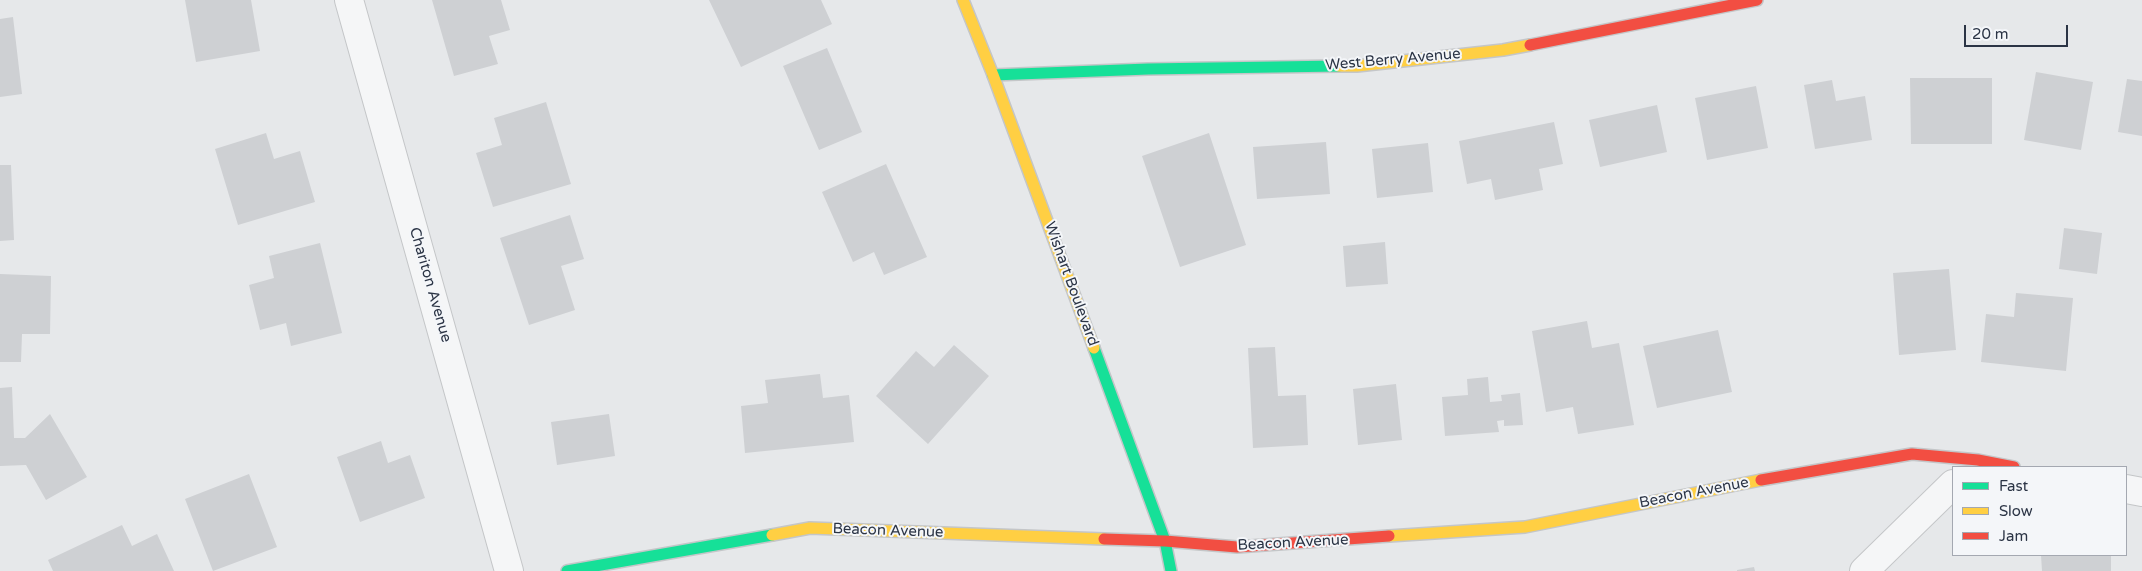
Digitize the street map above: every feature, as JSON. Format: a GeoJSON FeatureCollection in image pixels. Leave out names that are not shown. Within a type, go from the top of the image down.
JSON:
{"type":"FeatureCollection","features":[{"type":"Feature","properties":{"kind":"street","name":"Chariton Avenue"},"geometry":{"type":"LineString","coordinates":[[349,0],[509,571]]}},
{"type":"Feature","properties":{"kind":"street","name":"Wishart Boulevard"},"geometry":{"type":"LineString","coordinates":[[963,0],[994,75],[1165,541],[1171,571]]}},
{"type":"Feature","properties":{"kind":"street","name":"West Berry Avenue"},"geometry":{"type":"LineString","coordinates":[[994,75],[1148,69],[1357,66],[1503,50],[1757,0]]}},
{"type":"Feature","properties":{"kind":"street","name":"Beacon Avenue"},"geometry":{"type":"LineString","coordinates":[[568,571],[810,528],[1165,541],[1238,547],[1525,527],[1749,482],[1912,454],[1974,464],[2001,466]]}},
{"type":"Feature","properties":{"kind":"street"},"geometry":{"type":"LineString","coordinates":[[1864,571],[1952,485]]}},
{"type":"Feature","properties":{"kind":"street"},"geometry":{"type":"LineString","coordinates":[[2127,489],[2142,492]]}},
{"type":"Feature","properties":{"kind":"building"},"geometry":{"type":"Polygon","coordinates":[[[185,0],[251,0],[260,51],[196,62],[185,0]]]}},
{"type":"Feature","properties":{"kind":"building"},"geometry":{"type":"Polygon","coordinates":[[[432,0],[501,0],[510,30],[489,36],[498,64],[454,76],[432,0]]]}},
{"type":"Feature","properties":{"kind":"building"},"geometry":{"type":"Polygon","coordinates":[[[709,0],[821,0],[832,24],[741,67],[709,0]]]}},
{"type":"Feature","properties":{"kind":"building"},"geometry":{"type":"Polygon","coordinates":[[[13,17],[22,94],[0,97],[0,19],[13,17]]]}},
{"type":"Feature","properties":{"kind":"building"},"geometry":{"type":"Polygon","coordinates":[[[827,48],[862,132],[819,150],[783,66],[827,48]]]}},
{"type":"Feature","properties":{"kind":"building"},"geometry":{"type":"Polygon","coordinates":[[[2036,72],[2093,82],[2081,150],[2024,140],[2036,72]]]}},
{"type":"Feature","properties":{"kind":"building"},"geometry":{"type":"Polygon","coordinates":[[[1910,78],[1992,78],[1992,144],[1911,144],[1910,78]]]}},
{"type":"Feature","properties":{"kind":"building"},"geometry":{"type":"Polygon","coordinates":[[[2127,79],[2142,81],[2142,136],[2118,132],[2127,79]]]}},
{"type":"Feature","properties":{"kind":"building"},"geometry":{"type":"Polygon","coordinates":[[[1832,80],[1836,101],[1865,96],[1872,140],[1815,149],[1804,85],[1832,80]]]}},
{"type":"Feature","properties":{"kind":"building"},"geometry":{"type":"Polygon","coordinates":[[[1756,86],[1768,148],[1707,160],[1695,98],[1756,86]]]}},
{"type":"Feature","properties":{"kind":"building"},"geometry":{"type":"Polygon","coordinates":[[[546,102],[571,184],[493,207],[476,153],[502,145],[494,118],[546,102]]]}},
{"type":"Feature","properties":{"kind":"building"},"geometry":{"type":"Polygon","coordinates":[[[1657,105],[1667,152],[1600,167],[1589,120],[1657,105]]]}},
{"type":"Feature","properties":{"kind":"building"},"geometry":{"type":"Polygon","coordinates":[[[1554,122],[1563,164],[1539,169],[1543,190],[1495,200],[1491,179],[1467,184],[1459,141],[1554,122]]]}},
{"type":"Feature","properties":{"kind":"building"},"geometry":{"type":"Polygon","coordinates":[[[266,133],[274,159],[300,151],[315,202],[238,225],[215,149],[266,133]]]}},
{"type":"Feature","properties":{"kind":"building"},"geometry":{"type":"Polygon","coordinates":[[[1209,133],[1246,245],[1180,267],[1142,156],[1209,133]]]}},
{"type":"Feature","properties":{"kind":"building"},"geometry":{"type":"Polygon","coordinates":[[[1326,142],[1330,194],[1257,199],[1253,147],[1326,142]]]}},
{"type":"Feature","properties":{"kind":"building"},"geometry":{"type":"Polygon","coordinates":[[[1428,143],[1433,192],[1377,198],[1372,149],[1428,143]]]}},
{"type":"Feature","properties":{"kind":"building"},"geometry":{"type":"Polygon","coordinates":[[[886,164],[927,257],[884,275],[874,252],[853,262],[822,192],[886,164]]]}},
{"type":"Feature","properties":{"kind":"building"},"geometry":{"type":"Polygon","coordinates":[[[0,165],[11,165],[14,240],[0,241],[0,165]]]}},
{"type":"Feature","properties":{"kind":"building"},"geometry":{"type":"Polygon","coordinates":[[[570,215],[584,259],[561,266],[575,310],[529,325],[500,238],[570,215]]]}},
{"type":"Feature","properties":{"kind":"building"},"geometry":{"type":"Polygon","coordinates":[[[2064,228],[2102,233],[2097,274],[2059,269],[2064,228]]]}},
{"type":"Feature","properties":{"kind":"building"},"geometry":{"type":"Polygon","coordinates":[[[1385,242],[1388,284],[1346,287],[1343,246],[1385,242]]]}},
{"type":"Feature","properties":{"kind":"building"},"geometry":{"type":"Polygon","coordinates":[[[320,243],[342,333],[291,346],[286,323],[260,330],[249,285],[274,278],[269,256],[320,243]]]}},
{"type":"Feature","properties":{"kind":"building"},"geometry":{"type":"Polygon","coordinates":[[[1949,269],[1956,350],[1899,355],[1893,273],[1949,269]]]}},
{"type":"Feature","properties":{"kind":"building"},"geometry":{"type":"Polygon","coordinates":[[[0,274],[51,276],[50,334],[22,334],[21,362],[0,362],[0,274]]]}},
{"type":"Feature","properties":{"kind":"building"},"geometry":{"type":"Polygon","coordinates":[[[2016,293],[2073,298],[2066,371],[1981,362],[1986,314],[2014,317],[2016,293]]]}},
{"type":"Feature","properties":{"kind":"building"},"geometry":{"type":"Polygon","coordinates":[[[1587,321],[1592,348],[1619,343],[1634,425],[1578,434],[1573,407],[1546,412],[1532,331],[1587,321]]]}},
{"type":"Feature","properties":{"kind":"building"},"geometry":{"type":"Polygon","coordinates":[[[1718,330],[1732,392],[1657,408],[1643,346],[1718,330]]]}},
{"type":"Feature","properties":{"kind":"building"},"geometry":{"type":"Polygon","coordinates":[[[954,345],[989,376],[928,444],[876,396],[916,351],[934,367],[954,345]]]}},
{"type":"Feature","properties":{"kind":"building"},"geometry":{"type":"Polygon","coordinates":[[[1275,347],[1278,396],[1306,395],[1308,445],[1253,448],[1248,348],[1275,347]]]}},
{"type":"Feature","properties":{"kind":"building"},"geometry":{"type":"Polygon","coordinates":[[[820,374],[823,398],[849,395],[854,442],[745,453],[741,406],[768,403],[765,380],[820,374]]]}},
{"type":"Feature","properties":{"kind":"building"},"geometry":{"type":"Polygon","coordinates":[[[1488,377],[1490,402],[1502,401],[1501,395],[1520,393],[1523,425],[1504,426],[1504,420],[1497,421],[1499,432],[1445,436],[1442,397],[1468,395],[1467,379],[1488,377]]]}},
{"type":"Feature","properties":{"kind":"building"},"geometry":{"type":"Polygon","coordinates":[[[1396,384],[1402,440],[1358,445],[1353,389],[1396,384]]]}},
{"type":"Feature","properties":{"kind":"building"},"geometry":{"type":"Polygon","coordinates":[[[12,387],[14,438],[25,438],[50,414],[87,477],[46,500],[26,465],[0,466],[0,388],[12,387]]]}},
{"type":"Feature","properties":{"kind":"building"},"geometry":{"type":"Polygon","coordinates":[[[609,414],[615,456],[557,465],[551,422],[609,414]]]}},
{"type":"Feature","properties":{"kind":"building"},"geometry":{"type":"Polygon","coordinates":[[[381,441],[388,463],[410,455],[425,498],[360,522],[337,457],[381,441]]]}},
{"type":"Feature","properties":{"kind":"building"},"geometry":{"type":"Polygon","coordinates":[[[249,474],[277,547],[213,571],[185,499],[249,474]]]}},
{"type":"Feature","properties":{"kind":"building"},"geometry":{"type":"Polygon","coordinates":[[[122,525],[132,546],[157,534],[174,571],[53,571],[48,560],[122,525]]]}},
{"type":"Feature","properties":{"kind":"building"},"geometry":{"type":"Polygon","coordinates":[[[2041,556],[2111,556],[2111,571],[2042,571],[2041,556]]]}},
{"type":"Feature","properties":{"kind":"building"},"geometry":{"type":"Polygon","coordinates":[[[1754,567],[1755,571],[1737,571],[1737,570],[1754,567]]]}},
{"type":"Feature","properties":{"kind":"traffic: fast"},"geometry":{"type":"LineString","coordinates":[[993,75],[1148,69],[1339,66]]}},
{"type":"Feature","properties":{"kind":"traffic: fast"},"geometry":{"type":"LineString","coordinates":[[1094,348],[1165,541],[1171,571]]}},
{"type":"Feature","properties":{"kind":"traffic: fast"},"geometry":{"type":"LineString","coordinates":[[567,571],[772,535]]}},
{"type":"Feature","properties":{"kind":"traffic: slow"},"geometry":{"type":"LineString","coordinates":[[963,0],[993,75],[1094,348]]}},
{"type":"Feature","properties":{"kind":"traffic: slow"},"geometry":{"type":"LineString","coordinates":[[1339,66],[1357,66],[1503,50],[1530,45]]}},
{"type":"Feature","properties":{"kind":"traffic: slow"},"geometry":{"type":"LineString","coordinates":[[1389,536],[1525,527],[1761,480]]}},
{"type":"Feature","properties":{"kind":"traffic: slow"},"geometry":{"type":"LineString","coordinates":[[772,535],[810,528],[1104,539]]}},
{"type":"Feature","properties":{"kind":"traffic: jam"},"geometry":{"type":"LineString","coordinates":[[1530,45],[1757,0]]}},
{"type":"Feature","properties":{"kind":"traffic: jam"},"geometry":{"type":"LineString","coordinates":[[1761,480],[1912,454],[1978,460],[2009,466]]}},
{"type":"Feature","properties":{"kind":"traffic: jam"},"geometry":{"type":"LineString","coordinates":[[1104,539],[1165,541],[1237,547],[1389,536]]}}]}
